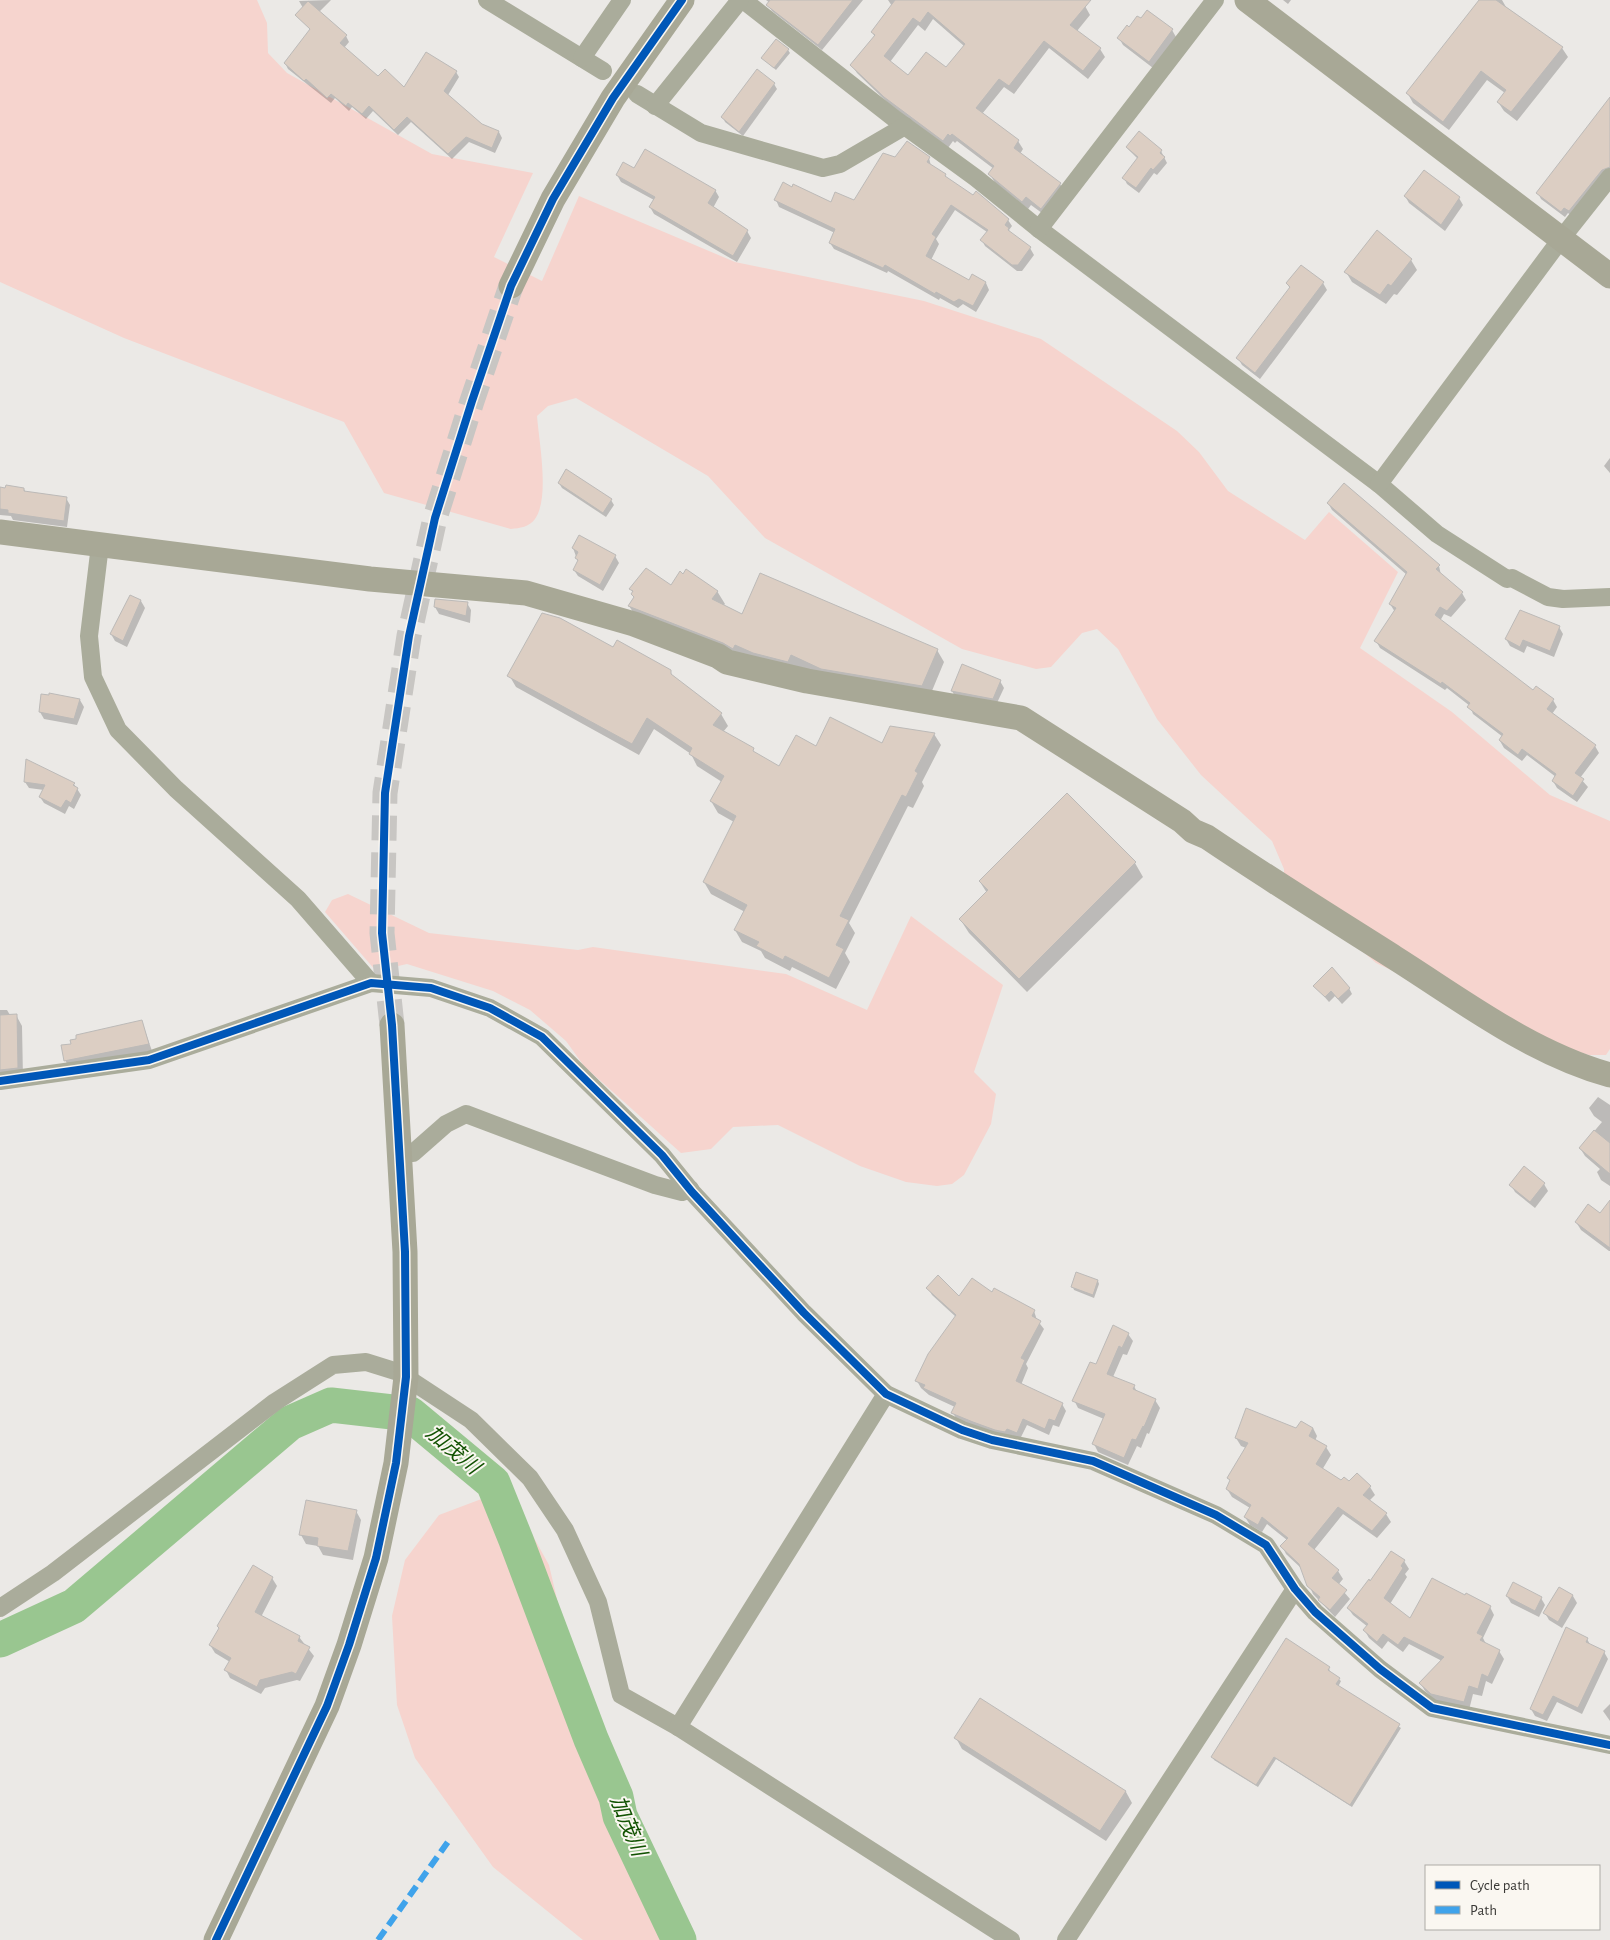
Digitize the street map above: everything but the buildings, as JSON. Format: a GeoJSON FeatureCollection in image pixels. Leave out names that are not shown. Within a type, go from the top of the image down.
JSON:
{"type":"FeatureCollection","features":[{"type":"Feature","properties":{"kind":"street"},"geometry":{"type":"LineString","coordinates":[[487,0],[556,44],[603,71]]}},
{"type":"Feature","properties":{"kind":"street"},"geometry":{"type":"LineString","coordinates":[[582,58],[622,0]]}},
{"type":"Feature","properties":{"kind":"street"},"geometry":{"type":"LineString","coordinates":[[511,286],[553,199],[608,106],[682,0]]}},
{"type":"Feature","properties":{"kind":"street"},"geometry":{"type":"LineString","coordinates":[[655,106],[741,0],[976,178],[1039,229],[1379,484],[1437,534],[1506,578],[1512,578],[1548,597],[1563,599],[1610,597]]}},
{"type":"Feature","properties":{"kind":"street"},"geometry":{"type":"LineString","coordinates":[[1039,229],[1215,0]]}},
{"type":"Feature","properties":{"kind":"street"},"geometry":{"type":"LineString","coordinates":[[1247,0],[1610,276]]}},
{"type":"Feature","properties":{"kind":"street"},"geometry":{"type":"LineString","coordinates":[[638,94],[701,133],[823,168],[840,164],[905,126]]}},
{"type":"Feature","properties":{"kind":"street"},"geometry":{"type":"LineString","coordinates":[[1379,484],[1561,239],[1610,177]]}},
{"type":"Feature","properties":{"kind":"street"},"geometry":{"type":"LineString","coordinates":[[0,532],[370,579],[526,593],[634,624],[718,656],[727,662],[817,682],[1021,718],[1182,821],[1193,831],[1207,837],[1285,890],[1481,1014],[1562,1058],[1587,1069],[1610,1075]]}},
{"type":"Feature","properties":{"kind":"street"},"geometry":{"type":"LineString","coordinates":[[100,545],[90,636],[93,678],[118,730],[189,801],[298,899],[371,984]]}},
{"type":"Feature","properties":{"kind":"street"},"geometry":{"type":"LineString","coordinates":[[0,1081],[149,1060],[371,984],[431,988],[490,1008],[542,1037],[662,1155],[690,1189],[804,1313],[886,1394],[962,1430],[992,1440],[1093,1461],[1216,1514],[1266,1545],[1295,1589],[1316,1612],[1380,1669],[1432,1708],[1610,1745]]}},
{"type":"Feature","properties":{"kind":"street"},"geometry":{"type":"LineString","coordinates":[[216,1940],[327,1706],[350,1645],[376,1558],[396,1463],[406,1378],[405,1252],[392,1026]]}},
{"type":"Feature","properties":{"kind":"street"},"geometry":{"type":"LineString","coordinates":[[399,1152],[413,1153],[446,1124],[466,1114],[656,1185],[682,1192],[690,1189]]}},
{"type":"Feature","properties":{"kind":"street"},"geometry":{"type":"LineString","coordinates":[[0,1608],[53,1573],[275,1402],[333,1365],[366,1362],[398,1372],[471,1420],[530,1478],[565,1530],[598,1602],[621,1695],[678,1727],[1012,1940]]}},
{"type":"Feature","properties":{"kind":"street"},"geometry":{"type":"LineString","coordinates":[[678,1727],[886,1394]]}},
{"type":"Feature","properties":{"kind":"street"},"geometry":{"type":"LineString","coordinates":[[1066,1940],[1295,1589]]}},
{"type":"Feature","properties":{"kind":"shaded area"},"geometry":{"type":"Polygon","coordinates":[[[0,0],[257,0],[267,23],[268,53],[287,73],[432,154],[533,173],[494,257],[542,281],[579,196],[735,262],[924,301],[1041,339],[1177,431],[1199,452],[1228,491],[1305,540],[1329,512],[1398,572],[1360,648],[1452,712],[1550,795],[1610,821],[1610,1049],[1606,1055],[1589,1055],[1545,1042],[1376,963],[1284,883],[1284,869],[1272,841],[1201,775],[1157,719],[1118,649],[1097,629],[1082,633],[1051,667],[1036,669],[962,649],[765,538],[708,476],[576,398],[548,406],[537,416],[543,484],[542,498],[533,522],[521,528],[511,529],[384,493],[344,422],[124,338],[0,282],[0,0]]]}},
{"type":"Feature","properties":{"kind":"shaded area"},"geometry":{"type":"Polygon","coordinates":[[[348,894],[429,933],[578,950],[593,947],[786,974],[867,1010],[911,916],[1003,985],[974,1072],[996,1094],[991,1124],[964,1175],[952,1184],[937,1186],[906,1182],[860,1166],[778,1125],[733,1127],[711,1149],[681,1153],[584,1066],[566,1041],[530,1010],[493,991],[407,964],[376,971],[325,912],[332,900],[348,894]]]}},
{"type":"Feature","properties":{"kind":"shaded area"},"geometry":{"type":"Polygon","coordinates":[[[492,1495],[518,1509],[549,1565],[606,1808],[673,1940],[583,1940],[493,1867],[415,1758],[397,1705],[392,1616],[405,1560],[439,1515],[492,1495]]]}},
{"type":"Feature","properties":{"kind":"waterway","name":"加茂川"},"geometry":{"type":"LineString","coordinates":[[0,1640],[74,1606],[290,1423],[331,1405],[410,1414],[493,1483],[591,1739],[616,1797],[620,1816],[679,1940]]}},
{"type":"Feature","properties":{"kind":"tunnel"},"geometry":{"type":"LineString","coordinates":[[392,1025],[382,933],[385,793],[409,636],[435,518],[511,286]]}},
{"type":"Feature","properties":{"kind":"marked path"},"geometry":{"type":"LineString","coordinates":[[378,1940],[450,1839]]}},
{"type":"Feature","properties":{"kind":"cycle path"},"geometry":{"type":"LineString","coordinates":[[216,1940],[327,1706],[349,1645],[376,1558],[396,1463],[406,1377],[405,1252],[392,1025],[382,933],[385,793],[409,636],[435,518],[511,286],[553,199],[613,98],[682,0]]}},
{"type":"Feature","properties":{"kind":"cycle path"},"geometry":{"type":"LineString","coordinates":[[0,1081],[149,1060],[371,983],[431,988],[490,1008],[542,1037],[662,1155],[692,1192],[804,1313],[886,1394],[962,1430],[992,1440],[1093,1461],[1216,1515],[1266,1545],[1295,1589],[1315,1612],[1380,1669],[1432,1708],[1610,1745]]}}]}
